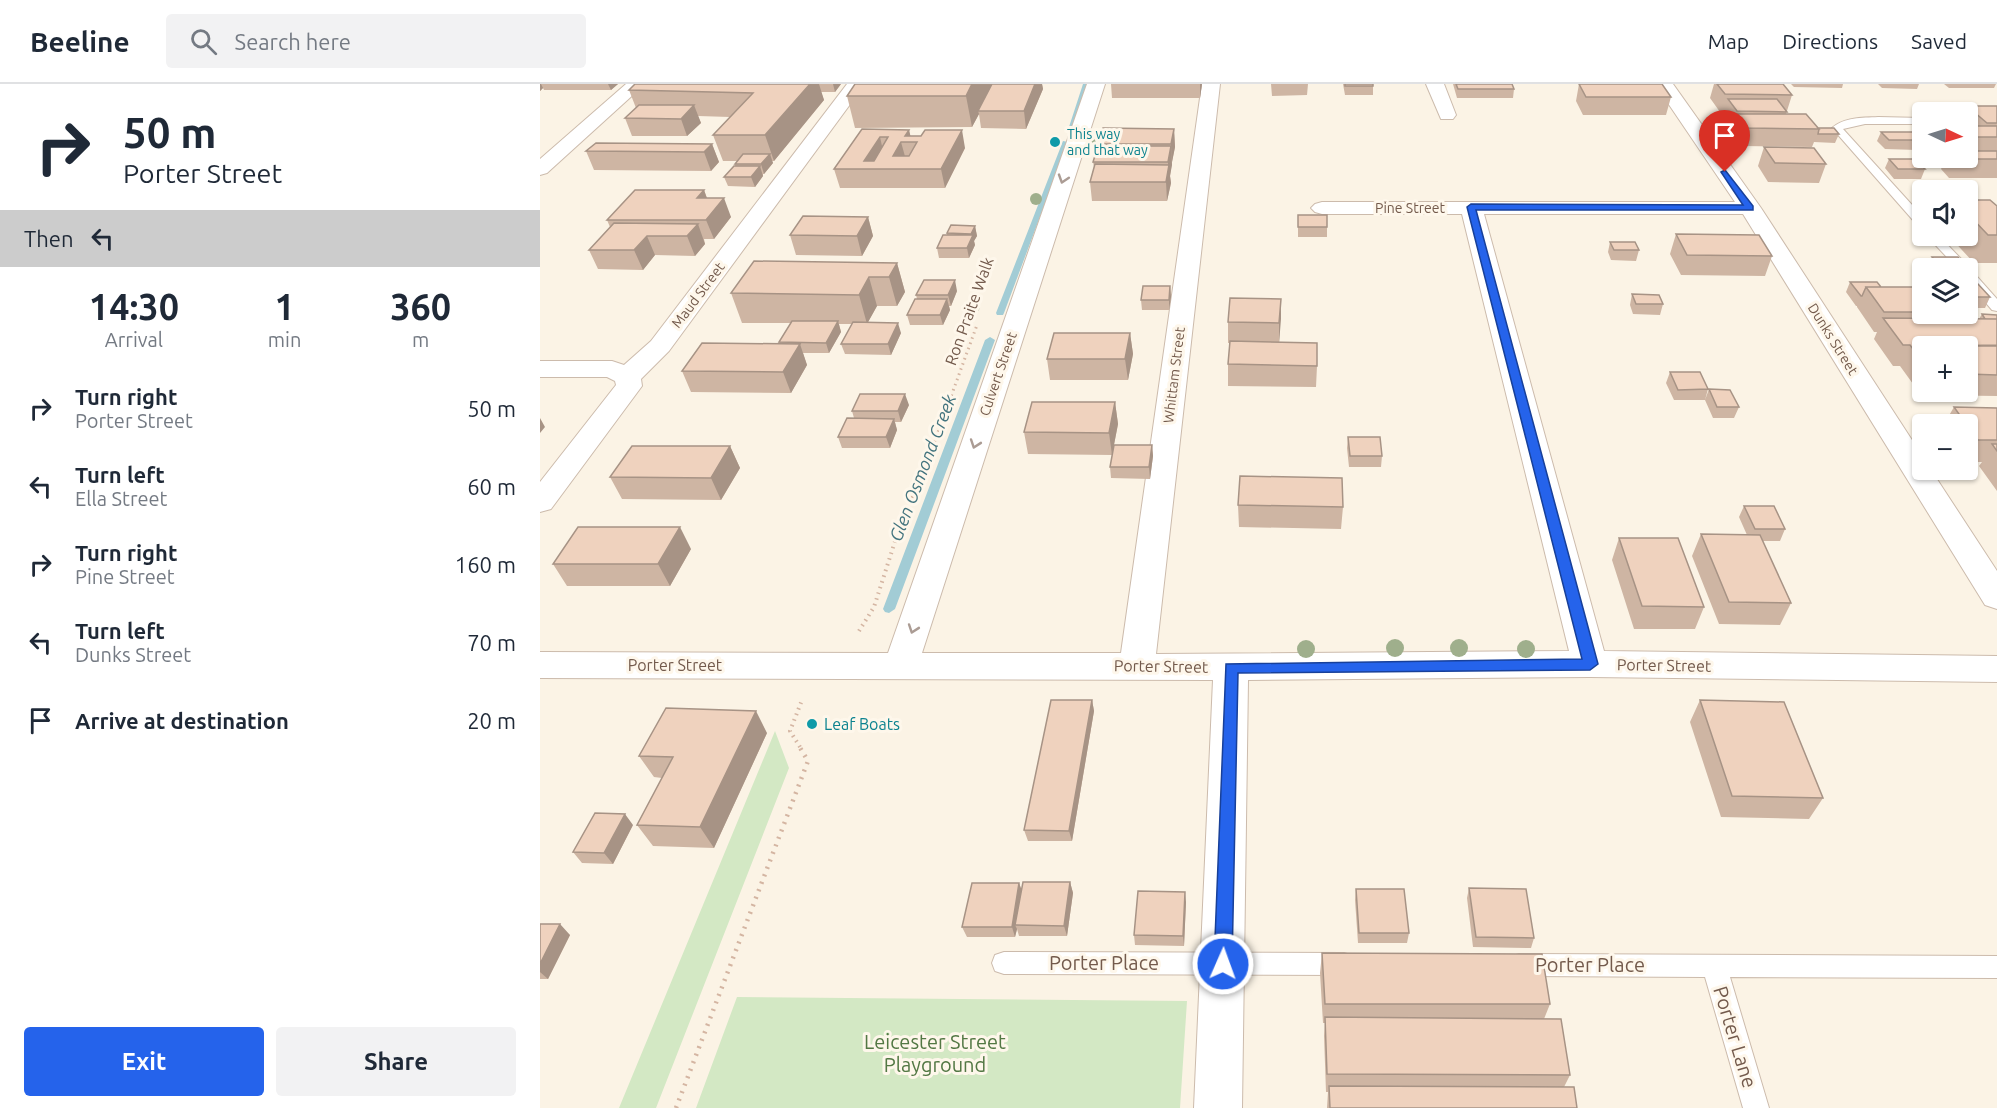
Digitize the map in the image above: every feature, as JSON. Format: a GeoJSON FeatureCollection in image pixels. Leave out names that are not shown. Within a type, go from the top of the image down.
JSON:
{"type":"FeatureCollection","features":[{"type":"Feature","properties":{"kind":"street"},"geometry":{"type":"LineString","coordinates":[[540,169],[636,84]]}},
{"type":"Feature","properties":{"kind":"street","name":"Maud Street"},"geometry":{"type":"LineString","coordinates":[[540,502],[628,386],[627,377],[660,346],[856,84]]}},
{"type":"Feature","properties":{"kind":"street","name":"Culvert Street"},"geometry":{"type":"LineString","coordinates":[[901,665],[1096,84]]}},
{"type":"Feature","properties":{"kind":"street","name":"Whittam Street"},"geometry":{"type":"LineString","coordinates":[[1137,666],[1211,84]]}},
{"type":"Feature","properties":{"kind":"street"},"geometry":{"type":"LineString","coordinates":[[1435,84],[1446,115]]}},
{"type":"Feature","properties":{"kind":"street","name":"Dunks Street"},"geometry":{"type":"LineString","coordinates":[[1664,84],[1750,208],[1997,597]]}},
{"type":"Feature","properties":{"kind":"street"},"geometry":{"type":"LineString","coordinates":[[1471,207],[1590,664]]}},
{"type":"Feature","properties":{"kind":"street","name":"Pine Street"},"geometry":{"type":"LineString","coordinates":[[1323,208],[1750,208]]}},
{"type":"Feature","properties":{"kind":"street"},"geometry":{"type":"LineString","coordinates":[[540,369],[612,369],[627,377]]}},
{"type":"Feature","properties":{"kind":"street","name":"Porter Street"},"geometry":{"type":"LineString","coordinates":[[540,665],[1231,668],[1590,664],[1993,676]]}},
{"type":"Feature","properties":{"kind":"street"},"geometry":{"type":"LineString","coordinates":[[1218,1108],[1231,668]]}},
{"type":"Feature","properties":{"kind":"lane"},"geometry":{"type":"LineString","coordinates":[[1912,122],[1845,123],[1837,128],[1912,212]]}},
{"type":"Feature","properties":{"kind":"lane"},"geometry":{"type":"LineString","coordinates":[[1942,246],[1954,258]]}},
{"type":"Feature","properties":{"kind":"lane"},"geometry":{"type":"LineString","coordinates":[[1978,285],[1997,307]]}},
{"type":"Feature","properties":{"kind":"lane","name":"Porter Place"},"geometry":{"type":"LineString","coordinates":[[1004,963],[1370,964]]}},
{"type":"Feature","properties":{"kind":"lane","name":"Porter Place"},"geometry":{"type":"LineString","coordinates":[[1501,965],[1997,967]]}},
{"type":"Feature","properties":{"kind":"lane","name":"Porter Lane"},"geometry":{"type":"LineString","coordinates":[[1714,966],[1756,1108]]}},
{"type":"Feature","properties":{"kind":"path","name":"Ron Praite Walk"},"geometry":{"type":"LineString","coordinates":[[854,640],[874,607],[898,532],[914,498],[981,316]]}},
{"type":"Feature","properties":{"kind":"path"},"geometry":{"type":"LineString","coordinates":[[676,1108],[808,761],[790,731],[805,692]]}},
{"type":"Feature","properties":{"kind":"green space"},"geometry":{"type":"Polygon","coordinates":[[[775,731],[789,768],[656,1108],[619,1108],[775,731]]]}},
{"type":"Feature","properties":{"kind":"green space","name":"Leicester Street Playground"},"geometry":{"type":"Polygon","coordinates":[[[737,997],[1187,1001],[1180,1108],[696,1108],[737,997]]]}},
{"type":"Feature","properties":{"kind":"building"},"geometry":{"type":"Polygon","coordinates":[[[635,84],[810,84],[765,135],[713,135],[753,93],[629,90],[635,84]]]}},
{"type":"Feature","properties":{"kind":"building"},"geometry":{"type":"Polygon","coordinates":[[[855,84],[972,84],[966,96],[847,96],[855,84]]]}},
{"type":"Feature","properties":{"kind":"building"},"geometry":{"type":"Polygon","coordinates":[[[992,84],[1035,84],[1024,111],[978,111],[992,84]]]}},
{"type":"Feature","properties":{"kind":"building"},"geometry":{"type":"Polygon","coordinates":[[[1345,84],[1373,84],[1373,86],[1345,86],[1345,84]]]}},
{"type":"Feature","properties":{"kind":"building"},"geometry":{"type":"Polygon","coordinates":[[[1456,84],[1512,84],[1514,89],[1458,89],[1456,84]]]}},
{"type":"Feature","properties":{"kind":"building"},"geometry":{"type":"Polygon","coordinates":[[[1579,84],[1662,84],[1671,97],[1586,97],[1579,84]]]}},
{"type":"Feature","properties":{"kind":"building"},"geometry":{"type":"Polygon","coordinates":[[[1717,84],[1783,84],[1792,95],[1725,94],[1717,84]]]}},
{"type":"Feature","properties":{"kind":"building"},"geometry":{"type":"Polygon","coordinates":[[[1728,99],[1777,99],[1787,112],[1737,111],[1728,99]]]}},
{"type":"Feature","properties":{"kind":"building"},"geometry":{"type":"Polygon","coordinates":[[[639,105],[694,105],[681,119],[625,118],[639,105]]]}},
{"type":"Feature","properties":{"kind":"building"},"geometry":{"type":"Polygon","coordinates":[[[1978,106],[1997,106],[1997,123],[1987,123],[1978,115],[1978,106]]]}},
{"type":"Feature","properties":{"kind":"building"},"geometry":{"type":"Polygon","coordinates":[[[1737,114],[1806,114],[1819,129],[1748,128],[1737,114]]]}},
{"type":"Feature","properties":{"kind":"building"},"geometry":{"type":"Polygon","coordinates":[[[1978,126],[1997,126],[1997,137],[1978,137],[1978,126]]]}},
{"type":"Feature","properties":{"kind":"building"},"geometry":{"type":"Polygon","coordinates":[[[1103,128],[1174,129],[1171,144],[1099,144],[1103,128]]]}},
{"type":"Feature","properties":{"kind":"building"},"geometry":{"type":"Polygon","coordinates":[[[1818,128],[1834,128],[1839,134],[1818,134],[1818,128]]]}},
{"type":"Feature","properties":{"kind":"building"},"geometry":{"type":"Polygon","coordinates":[[[862,129],[909,130],[905,136],[921,136],[925,130],[962,130],[941,169],[834,169],[862,129]],[[880,137],[864,161],[874,161],[888,137],[880,137]],[[901,142],[893,156],[909,156],[917,142],[901,142]]]}},
{"type":"Feature","properties":{"kind":"building"},"geometry":{"type":"Polygon","coordinates":[[[1881,132],[1912,132],[1912,140],[1889,140],[1881,132]]]}},
{"type":"Feature","properties":{"kind":"building"},"geometry":{"type":"Polygon","coordinates":[[[596,143],[712,144],[704,152],[586,151],[596,143]]]}},
{"type":"Feature","properties":{"kind":"building"},"geometry":{"type":"Polygon","coordinates":[[[1098,146],[1171,146],[1168,162],[1093,162],[1098,146]]]}},
{"type":"Feature","properties":{"kind":"building"},"geometry":{"type":"Polygon","coordinates":[[[1764,147],[1814,148],[1826,164],[1775,163],[1764,147]]]}},
{"type":"Feature","properties":{"kind":"building"},"geometry":{"type":"Polygon","coordinates":[[[1978,151],[1997,151],[1997,159],[1978,159],[1978,151]]]}},
{"type":"Feature","properties":{"kind":"building"},"geometry":{"type":"Polygon","coordinates":[[[743,154],[770,154],[761,164],[735,164],[743,154]]]}},
{"type":"Feature","properties":{"kind":"building"},"geometry":{"type":"Polygon","coordinates":[[[1889,159],[1912,159],[1912,168],[1925,169],[1898,169],[1889,159]]]}},
{"type":"Feature","properties":{"kind":"building"},"geometry":{"type":"Polygon","coordinates":[[[1095,164],[1169,165],[1166,182],[1090,182],[1095,164]]]}},
{"type":"Feature","properties":{"kind":"building"},"geometry":{"type":"Polygon","coordinates":[[[734,166],[760,166],[751,177],[724,177],[734,166]]]}},
{"type":"Feature","properties":{"kind":"building"},"geometry":{"type":"Polygon","coordinates":[[[635,190],[704,190],[697,198],[724,198],[706,220],[607,220],[635,190]]]}},
{"type":"Feature","properties":{"kind":"building"},"geometry":{"type":"Polygon","coordinates":[[[1978,200],[1990,200],[1997,206],[1997,235],[1988,235],[1978,224],[1978,200]]]}},
{"type":"Feature","properties":{"kind":"building"},"geometry":{"type":"Polygon","coordinates":[[[1298,215],[1327,215],[1327,227],[1298,227],[1298,215]]]}},
{"type":"Feature","properties":{"kind":"building"},"geometry":{"type":"Polygon","coordinates":[[[803,216],[868,217],[857,236],[790,235],[803,216]]]}},
{"type":"Feature","properties":{"kind":"building"},"geometry":{"type":"Polygon","coordinates":[[[614,223],[698,224],[687,236],[647,236],[634,250],[589,250],[614,223]]]}},
{"type":"Feature","properties":{"kind":"building"},"geometry":{"type":"Polygon","coordinates":[[[951,225],[975,226],[971,234],[947,233],[951,225]]]}},
{"type":"Feature","properties":{"kind":"building"},"geometry":{"type":"Polygon","coordinates":[[[1676,234],[1759,235],[1772,256],[1687,255],[1676,234]]]}},
{"type":"Feature","properties":{"kind":"building"},"geometry":{"type":"Polygon","coordinates":[[[943,235],[973,235],[967,248],[937,248],[943,235]]]}},
{"type":"Feature","properties":{"kind":"building"},"geometry":{"type":"Polygon","coordinates":[[[1610,242],[1635,242],[1639,250],[1614,250],[1610,242]]]}},
{"type":"Feature","properties":{"kind":"building"},"geometry":{"type":"Polygon","coordinates":[[[1932,257],[1959,258],[1933,258],[1932,257]]]}},
{"type":"Feature","properties":{"kind":"building"},"geometry":{"type":"Polygon","coordinates":[[[754,261],[897,263],[889,277],[869,277],[859,295],[731,293],[754,261]]]}},
{"type":"Feature","properties":{"kind":"building"},"geometry":{"type":"Polygon","coordinates":[[[924,280],[955,280],[948,295],[916,295],[924,280]]]}},
{"type":"Feature","properties":{"kind":"building"},"geometry":{"type":"Polygon","coordinates":[[[1850,282],[1877,282],[1881,287],[1866,287],[1861,296],[1850,282]]]}},
{"type":"Feature","properties":{"kind":"building"},"geometry":{"type":"Polygon","coordinates":[[[1978,284],[1990,297],[1978,297],[1978,284]]]}},
{"type":"Feature","properties":{"kind":"building"},"geometry":{"type":"Polygon","coordinates":[[[1143,286],[1170,286],[1169,300],[1141,300],[1143,286]]]}},
{"type":"Feature","properties":{"kind":"building"},"geometry":{"type":"Polygon","coordinates":[[[1866,287],[1912,287],[1912,312],[1884,312],[1866,287]]]}},
{"type":"Feature","properties":{"kind":"building"},"geometry":{"type":"Polygon","coordinates":[[[1632,294],[1659,295],[1663,304],[1636,304],[1632,294]]]}},
{"type":"Feature","properties":{"kind":"building"},"geometry":{"type":"Polygon","coordinates":[[[1230,298],[1281,299],[1279,323],[1228,322],[1230,298]]]}},
{"type":"Feature","properties":{"kind":"building"},"geometry":{"type":"Polygon","coordinates":[[[915,299],[947,299],[940,315],[907,315],[915,299]]]}},
{"type":"Feature","properties":{"kind":"building"},"geometry":{"type":"Polygon","coordinates":[[[1982,314],[1997,315],[1997,319],[1985,319],[1982,314]]]}},
{"type":"Feature","properties":{"kind":"building"},"geometry":{"type":"Polygon","coordinates":[[[1883,318],[1912,318],[1912,324],[1978,324],[1978,319],[1997,319],[1997,345],[1978,345],[1978,336],[1912,336],[1912,348],[1910,345],[1903,345],[1883,318]]]}},
{"type":"Feature","properties":{"kind":"building"},"geometry":{"type":"Polygon","coordinates":[[[792,321],[838,321],[826,343],[779,342],[792,321]]]}},
{"type":"Feature","properties":{"kind":"building"},"geometry":{"type":"Polygon","coordinates":[[[853,322],[898,323],[888,344],[841,344],[853,322]]]}},
{"type":"Feature","properties":{"kind":"building"},"geometry":{"type":"Polygon","coordinates":[[[1054,333],[1130,333],[1125,359],[1047,359],[1054,333]]]}},
{"type":"Feature","properties":{"kind":"building"},"geometry":{"type":"Polygon","coordinates":[[[1230,341],[1317,343],[1317,366],[1228,364],[1230,341]]]}},
{"type":"Feature","properties":{"kind":"building"},"geometry":{"type":"Polygon","coordinates":[[[702,343],[800,344],[783,372],[682,371],[702,343]]]}},
{"type":"Feature","properties":{"kind":"building"},"geometry":{"type":"Polygon","coordinates":[[[1978,346],[1997,346],[1997,375],[1978,374],[1978,346]]]}},
{"type":"Feature","properties":{"kind":"building"},"geometry":{"type":"Polygon","coordinates":[[[1670,372],[1700,372],[1708,389],[1678,390],[1670,372]]]}},
{"type":"Feature","properties":{"kind":"building"},"geometry":{"type":"Polygon","coordinates":[[[1709,389],[1730,390],[1739,407],[1717,407],[1709,389]]]}},
{"type":"Feature","properties":{"kind":"building"},"geometry":{"type":"Polygon","coordinates":[[[860,394],[905,394],[898,411],[852,411],[860,394]]]}},
{"type":"Feature","properties":{"kind":"building"},"geometry":{"type":"Polygon","coordinates":[[[1032,402],[1115,402],[1109,433],[1024,432],[1032,402]]]}},
{"type":"Feature","properties":{"kind":"building"},"geometry":{"type":"Polygon","coordinates":[[[1954,407],[1997,408],[1997,440],[1978,440],[1978,414],[1959,414],[1954,407]]]}},
{"type":"Feature","properties":{"kind":"building"},"geometry":{"type":"Polygon","coordinates":[[[847,418],[894,419],[886,437],[838,437],[847,418]]]}},
{"type":"Feature","properties":{"kind":"building"},"geometry":{"type":"Polygon","coordinates":[[[1348,437],[1380,437],[1382,456],[1350,456],[1348,437]]]}},
{"type":"Feature","properties":{"kind":"building"},"geometry":{"type":"Polygon","coordinates":[[[1114,445],[1152,445],[1149,467],[1110,467],[1114,445]]]}},
{"type":"Feature","properties":{"kind":"building"},"geometry":{"type":"Polygon","coordinates":[[[632,446],[730,446],[711,478],[610,477],[632,446]]]}},
{"type":"Feature","properties":{"kind":"building"},"geometry":{"type":"Polygon","coordinates":[[[1240,476],[1342,478],[1343,507],[1238,505],[1240,476]]]}},
{"type":"Feature","properties":{"kind":"building"},"geometry":{"type":"Polygon","coordinates":[[[1744,506],[1774,506],[1785,529],[1755,529],[1744,506]]]}},
{"type":"Feature","properties":{"kind":"building"},"geometry":{"type":"Polygon","coordinates":[[[578,527],[680,527],[658,564],[553,564],[578,527]]]}},
{"type":"Feature","properties":{"kind":"building"},"geometry":{"type":"Polygon","coordinates":[[[1701,534],[1760,535],[1791,603],[1729,602],[1701,534]]]}},
{"type":"Feature","properties":{"kind":"building"},"geometry":{"type":"Polygon","coordinates":[[[1619,538],[1678,538],[1704,607],[1642,606],[1619,538]]]}},
{"type":"Feature","properties":{"kind":"building"},"geometry":{"type":"Polygon","coordinates":[[[1051,700],[1092,700],[1069,831],[1024,830],[1051,700]]]}},
{"type":"Feature","properties":{"kind":"building"},"geometry":{"type":"Polygon","coordinates":[[[1700,700],[1784,702],[1823,798],[1732,796],[1700,700]]]}},
{"type":"Feature","properties":{"kind":"building"},"geometry":{"type":"Polygon","coordinates":[[[666,708],[756,711],[700,827],[637,825],[673,757],[639,756],[666,708]]]}},
{"type":"Feature","properties":{"kind":"building"},"geometry":{"type":"Polygon","coordinates":[[[595,813],[625,814],[604,853],[573,852],[595,813]]]}},
{"type":"Feature","properties":{"kind":"building"},"geometry":{"type":"Polygon","coordinates":[[[1023,882],[1070,882],[1064,926],[1015,925],[1023,882]]]}},
{"type":"Feature","properties":{"kind":"building"},"geometry":{"type":"Polygon","coordinates":[[[972,883],[1019,883],[1012,927],[962,927],[972,883]]]}},
{"type":"Feature","properties":{"kind":"building"},"geometry":{"type":"Polygon","coordinates":[[[1469,888],[1526,889],[1534,938],[1476,937],[1469,888]]]}},
{"type":"Feature","properties":{"kind":"building"},"geometry":{"type":"Polygon","coordinates":[[[1356,889],[1404,889],[1409,933],[1359,933],[1356,889]]]}},
{"type":"Feature","properties":{"kind":"building"},"geometry":{"type":"Polygon","coordinates":[[[1138,891],[1185,892],[1183,936],[1134,935],[1138,891]]]}},
{"type":"Feature","properties":{"kind":"building"},"geometry":{"type":"Polygon","coordinates":[[[540,924],[560,924],[540,964],[540,924]]]}},
{"type":"Feature","properties":{"kind":"building"},"geometry":{"type":"Polygon","coordinates":[[[1322,953],[1542,954],[1550,1004],[1325,1004],[1322,953]]]}},
{"type":"Feature","properties":{"kind":"building"},"geometry":{"type":"Polygon","coordinates":[[[1325,1017],[1561,1019],[1570,1075],[1327,1074],[1325,1017]]]}},
{"type":"Feature","properties":{"kind":"building"},"geometry":{"type":"Polygon","coordinates":[[[1329,1086],[1574,1087],[1577,1108],[1330,1108],[1329,1086]]]}},
{"type":"Feature","properties":{"kind":"waterway","name":"Glen Osmond Creek"},"geometry":{"type":"LineString","coordinates":[[1070,129],[1086,84]]}},
{"type":"Feature","properties":{"kind":"waterway","name":"Glen Osmond Creek"},"geometry":{"type":"LineString","coordinates":[[1000,313],[1065,142]]}},
{"type":"Feature","properties":{"kind":"waterway","name":"Glen Osmond Creek"},"geometry":{"type":"LineString","coordinates":[[889,609],[990,340]]}},
{"type":"Feature","properties":{"kind":"place","name":"This way and that way"},"geometry":{"type":"Point","coordinates":[1055,142]}},
{"type":"Feature","properties":{"kind":"place","name":"Leaf Boats"},"geometry":{"type":"Point","coordinates":[812,724]}},
{"type":"Feature","properties":{"kind":"route"},"geometry":{"type":"LineString","coordinates":[[1223,964],[1231,668],[1590,664],[1471,207],[1750,208],[1725,172]]}}]}
